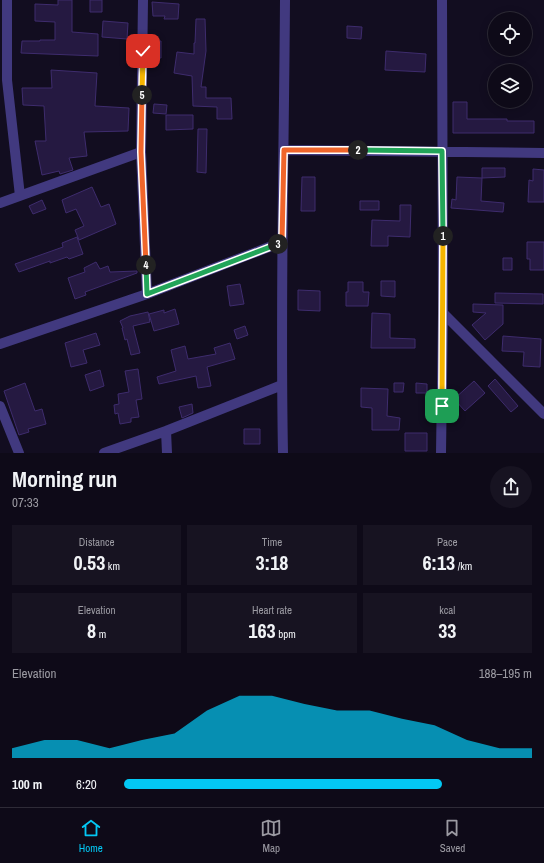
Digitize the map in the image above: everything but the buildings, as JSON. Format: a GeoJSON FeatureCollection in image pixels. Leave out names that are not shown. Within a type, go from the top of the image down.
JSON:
{"type":"FeatureCollection","features":[{"type":"Feature","properties":{"kind":"street"},"geometry":{"type":"LineString","coordinates":[[7,0],[4,81],[20,196]]}},
{"type":"Feature","properties":{"kind":"street"},"geometry":{"type":"LineString","coordinates":[[143,0],[141,152],[147,294]]}},
{"type":"Feature","properties":{"kind":"street"},"geometry":{"type":"LineString","coordinates":[[283,453],[282,242],[285,0]]}},
{"type":"Feature","properties":{"kind":"street"},"geometry":{"type":"LineString","coordinates":[[441,453],[443,313],[442,0]]}},
{"type":"Feature","properties":{"kind":"street"},"geometry":{"type":"LineString","coordinates":[[284,150],[544,153]]}},
{"type":"Feature","properties":{"kind":"street"},"geometry":{"type":"LineString","coordinates":[[0,203],[141,152]]}},
{"type":"Feature","properties":{"kind":"street"},"geometry":{"type":"LineString","coordinates":[[0,344],[147,294],[282,242]]}},
{"type":"Feature","properties":{"kind":"street"},"geometry":{"type":"LineString","coordinates":[[443,313],[544,414]]}},
{"type":"Feature","properties":{"kind":"street"},"geometry":{"type":"LineString","coordinates":[[104,453],[166,431],[282,385]]}},
{"type":"Feature","properties":{"kind":"street"},"geometry":{"type":"LineString","coordinates":[[0,406],[19,453]]}},
{"type":"Feature","properties":{"kind":"street"},"geometry":{"type":"LineString","coordinates":[[166,431],[166,453]]}},
{"type":"Feature","properties":{"kind":"route"},"geometry":{"type":"LineString","coordinates":[[143,51],[141,152],[147,294],[282,242],[284,150],[442,151],[442,406]]}}]}
